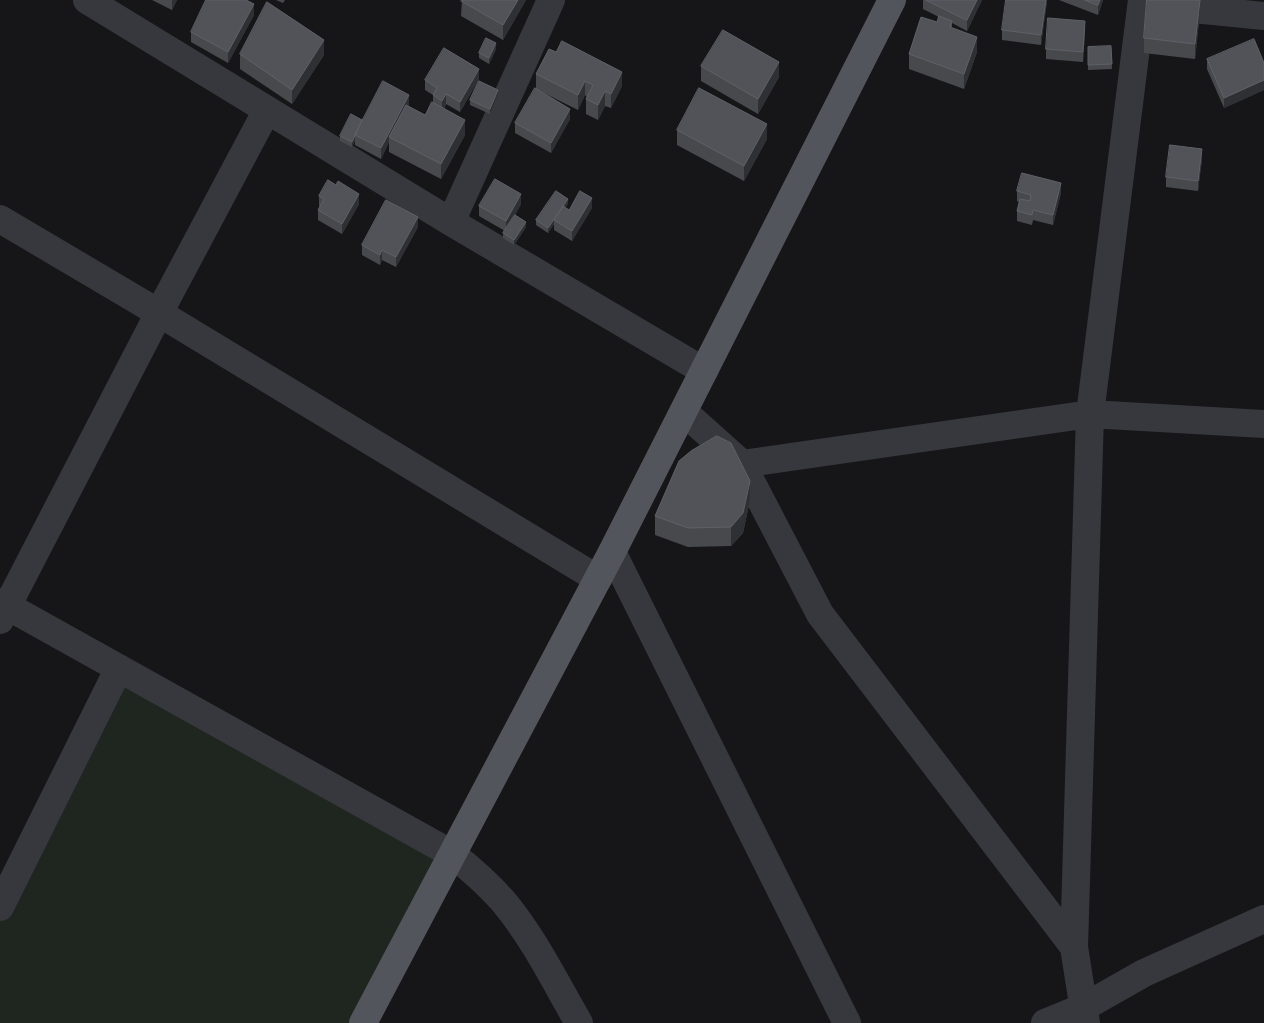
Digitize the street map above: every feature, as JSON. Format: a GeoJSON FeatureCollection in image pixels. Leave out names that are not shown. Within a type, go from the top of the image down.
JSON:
{"type":"FeatureCollection","features":[{"type":"Feature","properties":{"kind":"main road"},"geometry":{"type":"LineString","coordinates":[[363,1023],[612,552],[892,0]]}},
{"type":"Feature","properties":{"kind":"street"},"geometry":{"type":"LineString","coordinates":[[87,0],[451,222],[704,371]]}},
{"type":"Feature","properties":{"kind":"street"},"geometry":{"type":"LineString","coordinates":[[451,222],[551,0]]}},
{"type":"Feature","properties":{"kind":"street"},"geometry":{"type":"LineString","coordinates":[[1085,1015],[1074,947],[1090,414],[1141,2],[1264,16]]}},
{"type":"Feature","properties":{"kind":"street"},"geometry":{"type":"LineString","coordinates":[[267,110],[158,312],[2,609],[118,668],[452,854],[488,884],[519,921],[579,1023]]}},
{"type":"Feature","properties":{"kind":"street"},"geometry":{"type":"LineString","coordinates":[[0,219],[158,312],[598,579]]}},
{"type":"Feature","properties":{"kind":"street"},"geometry":{"type":"LineString","coordinates":[[684,412],[742,464],[820,614],[1074,947]]}},
{"type":"Feature","properties":{"kind":"street"},"geometry":{"type":"LineString","coordinates":[[742,464],[1090,414],[1264,424]]}},
{"type":"Feature","properties":{"kind":"street"},"geometry":{"type":"LineString","coordinates":[[612,552],[847,1023]]}},
{"type":"Feature","properties":{"kind":"street"},"geometry":{"type":"LineString","coordinates":[[0,908],[118,668]]}},
{"type":"Feature","properties":{"kind":"street"},"geometry":{"type":"LineString","coordinates":[[1045,1023],[1085,1015],[1144,973],[1264,919]]}},
{"type":"Feature","properties":{"kind":"shaded area"},"geometry":{"type":"Polygon","coordinates":[[[119,668],[452,854],[358,1023],[0,1023],[0,907],[119,668]]]}},
{"type":"Feature","properties":{"kind":"building"},"geometry":{"type":"Polygon","coordinates":[[[206,0],[246,0],[254,4],[228,52],[191,32],[206,0]]]}},
{"type":"Feature","properties":{"kind":"building"},"geometry":{"type":"Polygon","coordinates":[[[462,0],[518,0],[503,25],[462,0]]]}},
{"type":"Feature","properties":{"kind":"building"},"geometry":{"type":"Polygon","coordinates":[[[926,0],[977,0],[967,20],[926,0]]]}},
{"type":"Feature","properties":{"kind":"building"},"geometry":{"type":"Polygon","coordinates":[[[1006,0],[1046,0],[1041,35],[1002,30],[1006,0]]]}},
{"type":"Feature","properties":{"kind":"building"},"geometry":{"type":"Polygon","coordinates":[[[1085,0],[1100,0],[1098,5],[1085,0]]]}},
{"type":"Feature","properties":{"kind":"building"},"geometry":{"type":"Polygon","coordinates":[[[1147,0],[1200,0],[1195,44],[1144,38],[1147,0]]]}},
{"type":"Feature","properties":{"kind":"building"},"geometry":{"type":"Polygon","coordinates":[[[267,2],[324,40],[292,90],[240,54],[267,2]]]}},
{"type":"Feature","properties":{"kind":"building"},"geometry":{"type":"Polygon","coordinates":[[[939,16],[952,21],[950,27],[977,37],[964,74],[909,54],[921,17],[937,22],[939,16]]]}},
{"type":"Feature","properties":{"kind":"building"},"geometry":{"type":"Polygon","coordinates":[[[1048,18],[1085,21],[1083,52],[1046,49],[1048,18]]]}},
{"type":"Feature","properties":{"kind":"building"},"geometry":{"type":"Polygon","coordinates":[[[723,30],[779,62],[758,99],[701,66],[723,30]]]}},
{"type":"Feature","properties":{"kind":"building"},"geometry":{"type":"Polygon","coordinates":[[[486,38],[496,43],[489,58],[479,53],[486,38]]]}},
{"type":"Feature","properties":{"kind":"building"},"geometry":{"type":"Polygon","coordinates":[[[1254,39],[1264,63],[1264,80],[1224,98],[1207,59],[1254,39]]]}},
{"type":"Feature","properties":{"kind":"building"},"geometry":{"type":"Polygon","coordinates":[[[562,41],[622,72],[611,94],[605,91],[598,105],[586,99],[593,85],[585,81],[578,95],[536,74],[549,49],[556,52],[562,41]]]}},
{"type":"Feature","properties":{"kind":"building"},"geometry":{"type":"Polygon","coordinates":[[[1111,46],[1112,64],[1088,65],[1088,47],[1111,46]]]}},
{"type":"Feature","properties":{"kind":"building"},"geometry":{"type":"Polygon","coordinates":[[[444,48],[479,69],[460,102],[446,94],[442,101],[433,95],[437,88],[425,80],[444,48]]]}},
{"type":"Feature","properties":{"kind":"building"},"geometry":{"type":"Polygon","coordinates":[[[383,81],[409,95],[381,148],[355,135],[383,81]]]}},
{"type":"Feature","properties":{"kind":"building"},"geometry":{"type":"Polygon","coordinates":[[[479,81],[498,90],[490,109],[470,100],[479,81]]]}},
{"type":"Feature","properties":{"kind":"building"},"geometry":{"type":"Polygon","coordinates":[[[535,88],[570,109],[551,143],[515,123],[535,88]]]}},
{"type":"Feature","properties":{"kind":"building"},"geometry":{"type":"Polygon","coordinates":[[[699,88],[767,124],[744,166],[677,130],[699,88]]]}},
{"type":"Feature","properties":{"kind":"building"},"geometry":{"type":"Polygon","coordinates":[[[432,102],[465,120],[441,164],[389,137],[406,105],[425,115],[432,102]]]}},
{"type":"Feature","properties":{"kind":"building"},"geometry":{"type":"Polygon","coordinates":[[[351,114],[362,120],[352,142],[340,136],[351,114]]]}},
{"type":"Feature","properties":{"kind":"building"},"geometry":{"type":"Polygon","coordinates":[[[1170,145],[1202,149],[1198,181],[1166,177],[1170,145]]]}},
{"type":"Feature","properties":{"kind":"building"},"geometry":{"type":"Polygon","coordinates":[[[1022,173],[1061,183],[1053,215],[1033,210],[1032,215],[1017,211],[1020,199],[1030,201],[1031,195],[1017,191],[1022,173]]]}},
{"type":"Feature","properties":{"kind":"building"},"geometry":{"type":"Polygon","coordinates":[[[495,179],[521,194],[506,221],[479,206],[495,179]]]}},
{"type":"Feature","properties":{"kind":"building"},"geometry":{"type":"Polygon","coordinates":[[[328,180],[336,185],[338,181],[359,194],[342,224],[318,210],[324,199],[319,196],[328,180]]]}},
{"type":"Feature","properties":{"kind":"building"},"geometry":{"type":"Polygon","coordinates":[[[556,191],[568,199],[548,228],[536,220],[556,191]]]}},
{"type":"Feature","properties":{"kind":"building"},"geometry":{"type":"Polygon","coordinates":[[[580,191],[592,198],[572,231],[554,220],[563,206],[569,210],[580,191]]]}},
{"type":"Feature","properties":{"kind":"building"},"geometry":{"type":"Polygon","coordinates":[[[386,200],[418,217],[396,257],[382,250],[380,255],[362,245],[386,200]]]}},
{"type":"Feature","properties":{"kind":"building"},"geometry":{"type":"Polygon","coordinates":[[[515,215],[526,222],[514,240],[503,233],[515,215]]]}},
{"type":"Feature","properties":{"kind":"building"},"geometry":{"type":"Polygon","coordinates":[[[717,436],[731,443],[750,481],[743,513],[731,527],[688,528],[655,516],[679,461],[691,451],[717,436]]]}}]}
